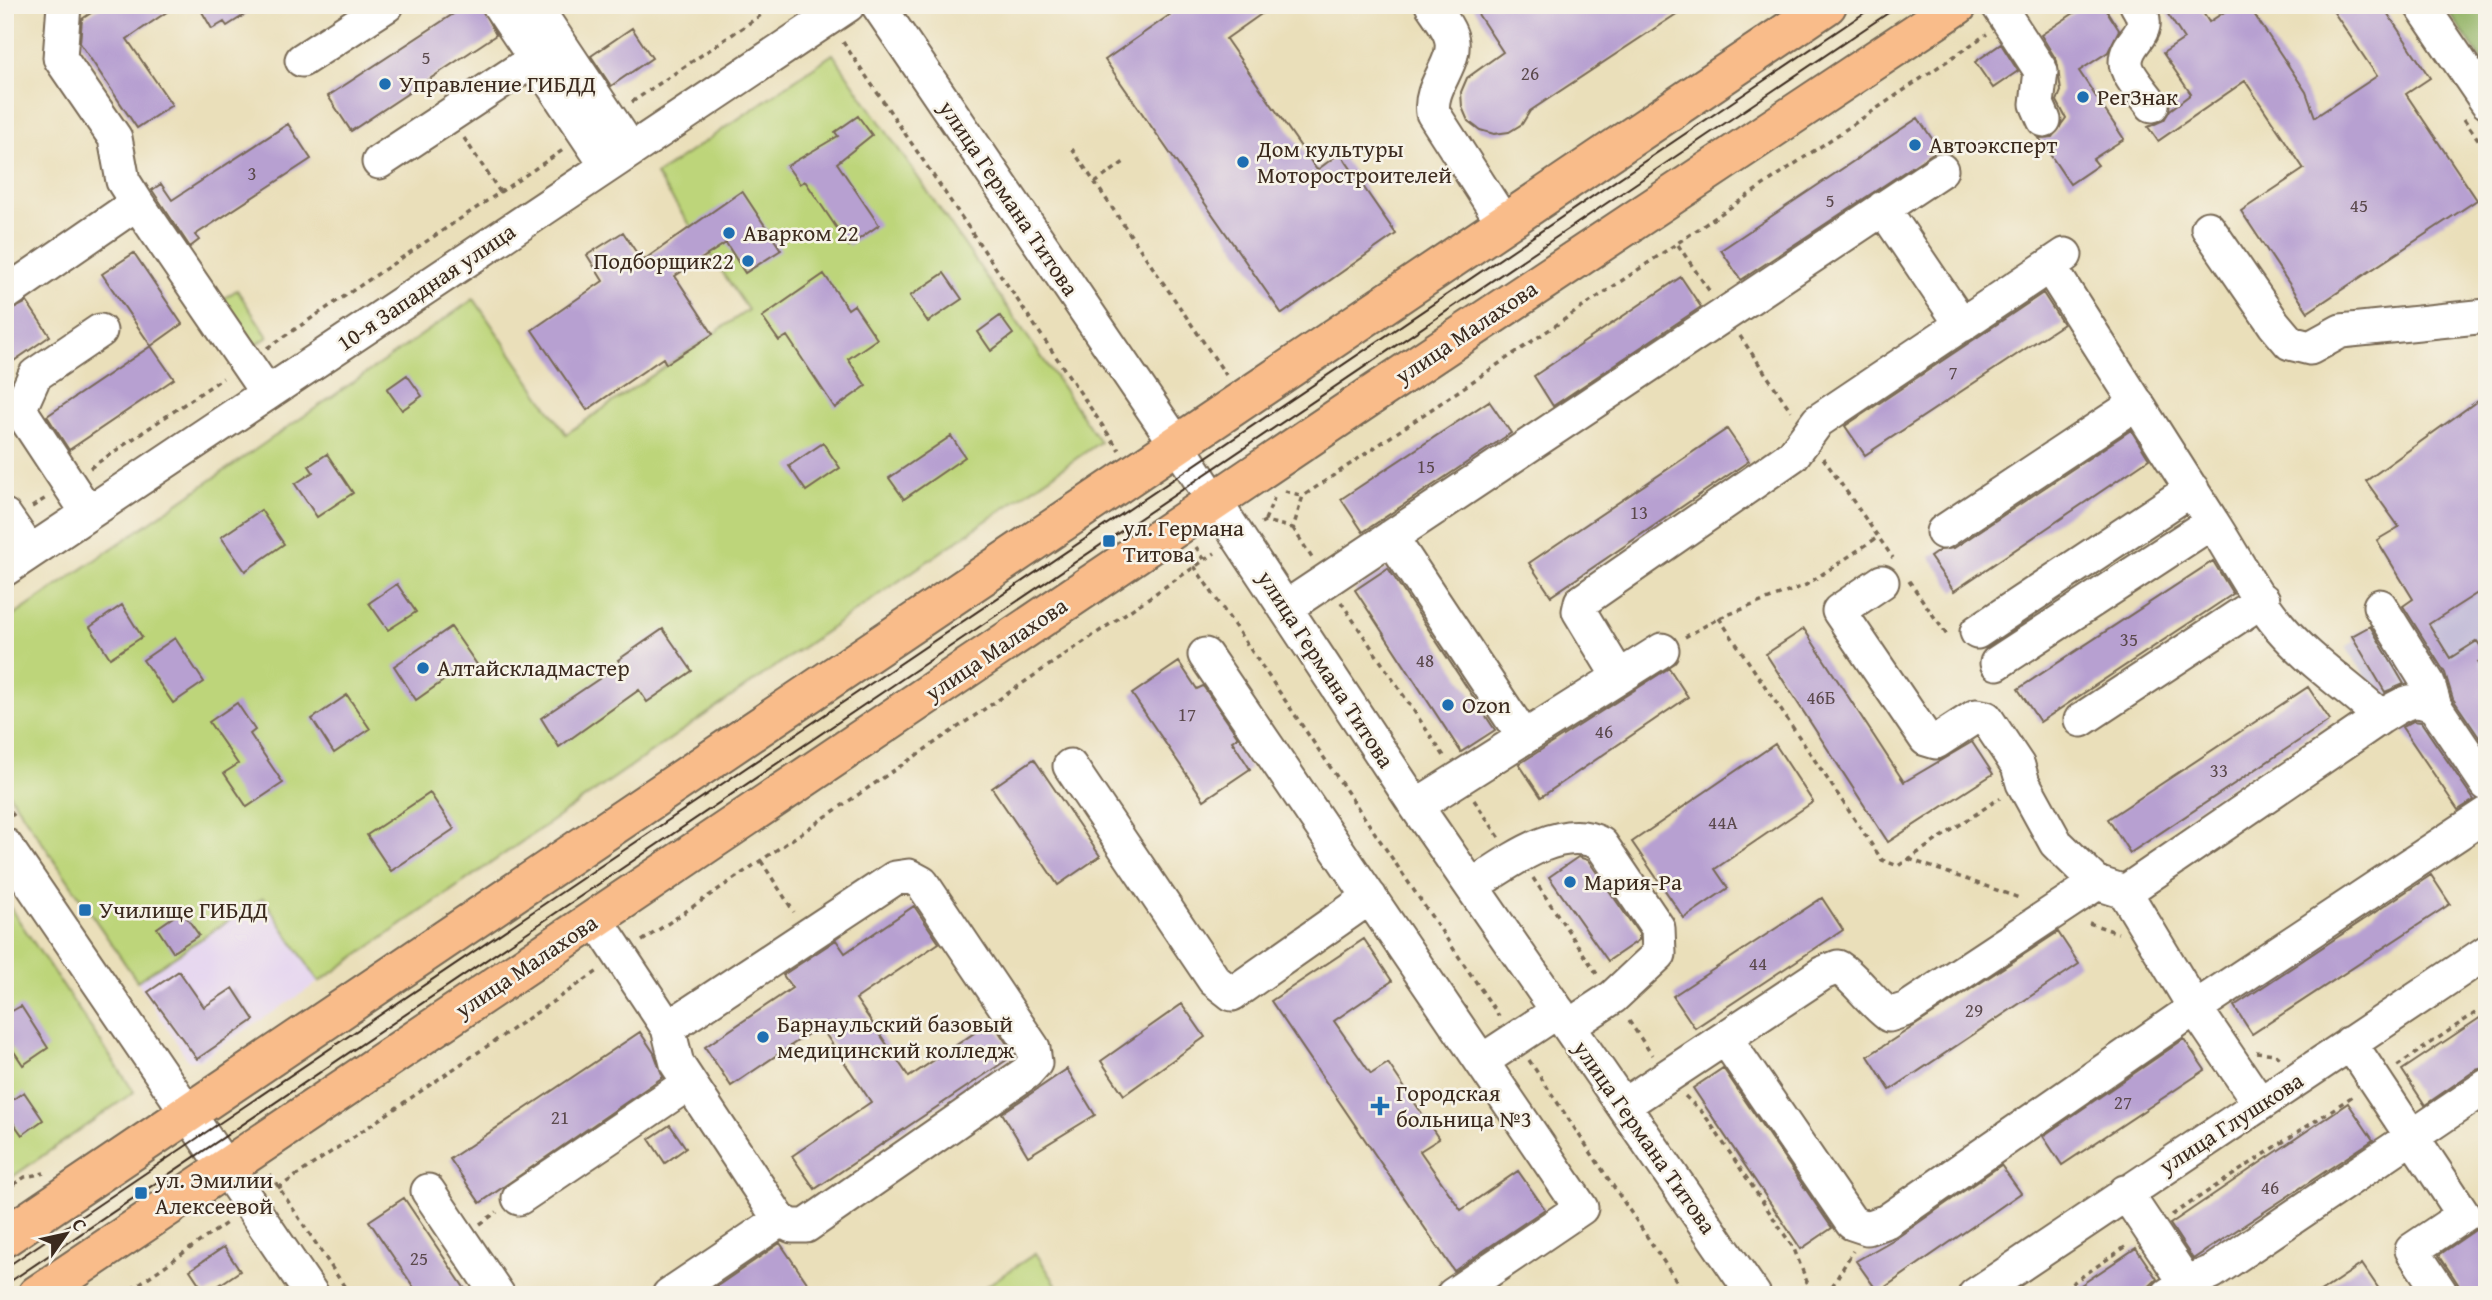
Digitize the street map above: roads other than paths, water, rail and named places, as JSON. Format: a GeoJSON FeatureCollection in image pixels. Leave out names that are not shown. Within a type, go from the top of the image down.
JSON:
{"type":"FeatureCollection","features":[{"type":"Feature","properties":{"kind":"main road"},"geometry":{"type":"LineString","coordinates":[[5,1237],[1828,5]]}},
{"type":"Feature","properties":{"kind":"main road","name":"улица Малахова"},"geometry":{"type":"LineString","coordinates":[[37,1295],[1215,501],[1958,5]]}},
{"type":"Feature","properties":{"kind":"street"},"geometry":{"type":"LineString","coordinates":[[64,5],[61,58],[115,138],[123,181],[267,393]]}},
{"type":"Feature","properties":{"kind":"street"},"geometry":{"type":"LineString","coordinates":[[302,60],[387,5]]}},
{"type":"Feature","properties":{"kind":"street"},"geometry":{"type":"LineString","coordinates":[[499,5],[535,59],[597,126]]}},
{"type":"Feature","properties":{"kind":"street"},"geometry":{"type":"LineString","coordinates":[[534,5],[597,126],[619,158]]}},
{"type":"Feature","properties":{"kind":"street","name":"10-я Западная улица"},"geometry":{"type":"LineString","coordinates":[[18,560],[848,5]]}},
{"type":"Feature","properties":{"kind":"street"},"geometry":{"type":"LineString","coordinates":[[1432,5],[1450,34],[1453,50],[1436,85],[1432,102],[1433,113],[1505,225]]}},
{"type":"Feature","properties":{"kind":"street"},"geometry":{"type":"LineString","coordinates":[[2137,5],[2144,26],[2126,61],[2128,69],[2152,105]]}},
{"type":"Feature","properties":{"kind":"street"},"geometry":{"type":"LineString","coordinates":[[2421,5],[2487,102]]}},
{"type":"Feature","properties":{"kind":"street","name":"улица Германа Титова"},"geometry":{"type":"LineString","coordinates":[[892,10],[1416,806],[1754,1295]]}},
{"type":"Feature","properties":{"kind":"street"},"geometry":{"type":"LineString","coordinates":[[2002,12],[2041,71],[2037,104],[2044,120]]}},
{"type":"Feature","properties":{"kind":"street"},"geometry":{"type":"LineString","coordinates":[[379,162],[535,59]]}},
{"type":"Feature","properties":{"kind":"street"},"geometry":{"type":"LineString","coordinates":[[1284,608],[1941,170]]}},
{"type":"Feature","properties":{"kind":"street"},"geometry":{"type":"LineString","coordinates":[[5,294],[137,203]]}},
{"type":"Feature","properties":{"kind":"street"},"geometry":{"type":"LineString","coordinates":[[1883,208],[1962,325]]}},
{"type":"Feature","properties":{"kind":"street"},"geometry":{"type":"LineString","coordinates":[[2208,228],[2290,343],[2311,348],[2341,331],[2420,320],[2487,316]]}},
{"type":"Feature","properties":{"kind":"street"},"geometry":{"type":"LineString","coordinates":[[1619,677],[1579,611],[1581,602],[1793,454],[1818,421],[2058,261],[2137,403],[2279,625],[2319,667],[2354,691],[2381,717]]}},
{"type":"Feature","properties":{"kind":"street"},"geometry":{"type":"LineString","coordinates":[[88,513],[24,416],[21,406],[35,375],[100,331]]}},
{"type":"Feature","properties":{"kind":"street"},"geometry":{"type":"LineString","coordinates":[[1943,532],[2137,403]]}},
{"type":"Feature","properties":{"kind":"street"},"geometry":{"type":"LineString","coordinates":[[1977,632],[2192,489]]}},
{"type":"Feature","properties":{"kind":"street"},"geometry":{"type":"LineString","coordinates":[[8,519],[18,560]]}},
{"type":"Feature","properties":{"kind":"street"},"geometry":{"type":"LineString","coordinates":[[1997,663],[2212,522]]}},
{"type":"Feature","properties":{"kind":"street"},"geometry":{"type":"LineString","coordinates":[[1391,537],[1523,736]]}},
{"type":"Feature","properties":{"kind":"street"},"geometry":{"type":"LineString","coordinates":[[1882,582],[1839,611],[1926,739],[1936,742],[1976,716],[1986,718],[2018,766],[2023,783],[2056,844],[2111,888],[2260,1104]]}},
{"type":"Feature","properties":{"kind":"street"},"geometry":{"type":"LineString","coordinates":[[2081,720],[2263,600]]}},
{"type":"Feature","properties":{"kind":"street"},"geometry":{"type":"LineString","coordinates":[[2380,606],[2428,683],[2435,707],[2487,784]]}},
{"type":"Feature","properties":{"kind":"street"},"geometry":{"type":"LineString","coordinates":[[1416,806],[1661,650]]}},
{"type":"Feature","properties":{"kind":"street"},"geometry":{"type":"LineString","coordinates":[[1205,655],[1581,1208],[1453,1295]]}},
{"type":"Feature","properties":{"kind":"street"},"geometry":{"type":"LineString","coordinates":[[1624,1105],[1823,973],[1838,967],[1850,975],[1874,1004],[1889,1015],[1907,1009],[2111,888],[2407,701],[2422,699],[2435,707]]}},
{"type":"Feature","properties":{"kind":"street"},"geometry":{"type":"LineString","coordinates":[[1070,766],[1214,979],[1232,994],[1370,897]]}},
{"type":"Feature","properties":{"kind":"street"},"geometry":{"type":"LineString","coordinates":[[1726,1039],[1852,1223],[1867,1228],[1886,1221],[2195,1008],[2487,814]]}},
{"type":"Feature","properties":{"kind":"street"},"geometry":{"type":"LineString","coordinates":[[1472,886],[1514,859],[1572,835],[1588,837],[1601,844],[1658,928],[1659,954],[1613,997],[1515,1039],[1482,1061]]}},
{"type":"Feature","properties":{"kind":"street"},"geometry":{"type":"LineString","coordinates":[[5,845],[312,1295]]}},
{"type":"Feature","properties":{"kind":"street"},"geometry":{"type":"LineString","coordinates":[[596,919],[668,1028],[677,1064],[689,1083],[780,1220],[792,1226],[806,1226],[1026,1073],[1035,1063],[1033,1048],[922,883],[909,876],[895,878],[668,1028]]}},
{"type":"Feature","properties":{"kind":"street","name":"улица Глушкова"},"geometry":{"type":"LineString","coordinates":[[1975,1295],[2487,952]]}},
{"type":"Feature","properties":{"kind":"street"},"geometry":{"type":"LineString","coordinates":[[2350,1043],[2412,1136],[2476,1208],[2412,1250],[2442,1295]]}},
{"type":"Feature","properties":{"kind":"street"},"geometry":{"type":"LineString","coordinates":[[519,1198],[689,1083]]}},
{"type":"Feature","properties":{"kind":"street"},"geometry":{"type":"LineString","coordinates":[[2125,1192],[2150,1229],[2199,1286],[2487,1086]]}},
{"type":"Feature","properties":{"kind":"street"},"geometry":{"type":"LineString","coordinates":[[428,1191],[498,1295]]}},
{"type":"Feature","properties":{"kind":"street"},"geometry":{"type":"LineString","coordinates":[[669,1295],[780,1220]]}},
{"type":"Feature","properties":{"kind":"tram line"},"geometry":{"type":"LineString","coordinates":[[5,1268],[1876,5]]}},
{"type":"Feature","properties":{"kind":"tram line"},"geometry":{"type":"LineString","coordinates":[[5,1285],[1900,5]]}},
{"type":"Feature","properties":{"kind":"place","name":"Управление ГИБДД"},"geometry":{"type":"Point","coordinates":[385,84]}},
{"type":"Feature","properties":{"kind":"place","name":"РегЗнак"},"geometry":{"type":"Point","coordinates":[2083,97]}},
{"type":"Feature","properties":{"kind":"place","name":"Автоэксперт"},"geometry":{"type":"Point","coordinates":[1915,145]}},
{"type":"Feature","properties":{"kind":"place","name":"Дом культуры Моторостроителей"},"geometry":{"type":"Point","coordinates":[1243,162]}},
{"type":"Feature","properties":{"kind":"place","name":"Аварком 22"},"geometry":{"type":"Point","coordinates":[729,233]}},
{"type":"Feature","properties":{"kind":"place","name":"Подборщик22"},"geometry":{"type":"Point","coordinates":[748,261]}},
{"type":"Feature","properties":{"kind":"place","name":"ул. Германа Титова"},"geometry":{"type":"Point","coordinates":[1109,541]}},
{"type":"Feature","properties":{"kind":"place","name":"Алтайскладмастер"},"geometry":{"type":"Point","coordinates":[423,668]}},
{"type":"Feature","properties":{"kind":"place","name":"Ozon"},"geometry":{"type":"Point","coordinates":[1448,705]}},
{"type":"Feature","properties":{"kind":"place","name":"Мария-Ра"},"geometry":{"type":"Point","coordinates":[1570,882]}},
{"type":"Feature","properties":{"kind":"place","name":"Училище ГИБДД"},"geometry":{"type":"Point","coordinates":[85,910]}},
{"type":"Feature","properties":{"kind":"place","name":"Барнаульский базовый медицинский колледж"},"geometry":{"type":"Point","coordinates":[763,1037]}},
{"type":"Feature","properties":{"kind":"place","name":"Городская больница №3"},"geometry":{"type":"Point","coordinates":[1380,1106]}},
{"type":"Feature","properties":{"kind":"place","name":"ул. Эмилии Алексеевой"},"geometry":{"type":"Point","coordinates":[141,1193]}}]}
